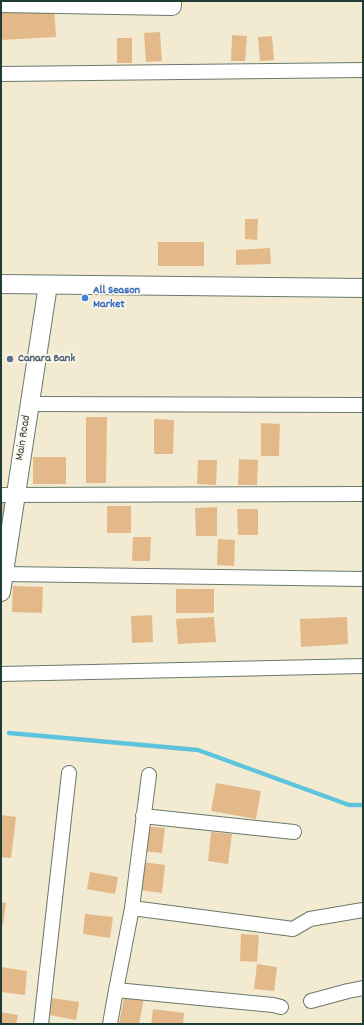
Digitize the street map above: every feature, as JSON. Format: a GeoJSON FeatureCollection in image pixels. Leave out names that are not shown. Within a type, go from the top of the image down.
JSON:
{"type":"FeatureCollection","features":[{"type":"Feature","properties":{"kind":"street"},"geometry":{"type":"LineString","coordinates":[[1,3],[172,6],[172,1]]}},
{"type":"Feature","properties":{"kind":"street"},"geometry":{"type":"LineString","coordinates":[[1,74],[363,70]]}},
{"type":"Feature","properties":{"kind":"street"},"geometry":{"type":"LineString","coordinates":[[1,284],[363,288]]}},
{"type":"Feature","properties":{"kind":"street","name":"Main Road"},"geometry":{"type":"LineString","coordinates":[[1,592],[4,574],[8,495],[30,404],[48,285]]}},
{"type":"Feature","properties":{"kind":"street"},"geometry":{"type":"LineString","coordinates":[[30,404],[363,405]]}},
{"type":"Feature","properties":{"kind":"street"},"geometry":{"type":"LineString","coordinates":[[8,495],[363,494]]}},
{"type":"Feature","properties":{"kind":"street"},"geometry":{"type":"LineString","coordinates":[[4,574],[363,579]]}},
{"type":"Feature","properties":{"kind":"street"},"geometry":{"type":"LineString","coordinates":[[1,674],[363,666]]}},
{"type":"Feature","properties":{"kind":"street"},"geometry":{"type":"LineString","coordinates":[[41,1024],[69,773]]}},
{"type":"Feature","properties":{"kind":"street"},"geometry":{"type":"LineString","coordinates":[[110,1024],[132,908],[148,776]]}},
{"type":"Feature","properties":{"kind":"street"},"geometry":{"type":"LineString","coordinates":[[144,816],[294,832]]}},
{"type":"Feature","properties":{"kind":"street"},"geometry":{"type":"LineString","coordinates":[[132,908],[293,929],[310,920],[363,910]]}},
{"type":"Feature","properties":{"kind":"street"},"geometry":{"type":"LineString","coordinates":[[311,1001],[348,990],[363,988]]}},
{"type":"Feature","properties":{"kind":"street"},"geometry":{"type":"LineString","coordinates":[[116,990],[281,1007]]}},
{"type":"Feature","properties":{"kind":"building"},"geometry":{"type":"Polygon","coordinates":[[[54,7],[56,37],[1,40],[1,10],[54,7]]]}},
{"type":"Feature","properties":{"kind":"building"},"geometry":{"type":"Polygon","coordinates":[[[160,32],[162,61],[146,62],[144,33],[160,32]]]}},
{"type":"Feature","properties":{"kind":"building"},"geometry":{"type":"Polygon","coordinates":[[[232,35],[247,36],[245,61],[231,61],[232,35]]]}},
{"type":"Feature","properties":{"kind":"building"},"geometry":{"type":"Polygon","coordinates":[[[272,36],[274,60],[260,61],[258,37],[272,36]]]}},
{"type":"Feature","properties":{"kind":"building"},"geometry":{"type":"Polygon","coordinates":[[[117,38],[132,38],[132,63],[117,63],[117,38]]]}},
{"type":"Feature","properties":{"kind":"building"},"geometry":{"type":"Polygon","coordinates":[[[245,219],[258,219],[257,240],[245,239],[245,219]]]}},
{"type":"Feature","properties":{"kind":"building"},"geometry":{"type":"Polygon","coordinates":[[[158,242],[204,242],[204,266],[158,266],[158,242]]]}},
{"type":"Feature","properties":{"kind":"building"},"geometry":{"type":"Polygon","coordinates":[[[270,248],[271,264],[236,265],[236,250],[270,248]]]}},
{"type":"Feature","properties":{"kind":"building"},"geometry":{"type":"Polygon","coordinates":[[[86,417],[107,417],[106,483],[86,483],[86,417]]]}},
{"type":"Feature","properties":{"kind":"building"},"geometry":{"type":"Polygon","coordinates":[[[154,419],[174,420],[173,454],[154,454],[154,419]]]}},
{"type":"Feature","properties":{"kind":"building"},"geometry":{"type":"Polygon","coordinates":[[[261,423],[280,424],[279,456],[261,456],[261,423]]]}},
{"type":"Feature","properties":{"kind":"building"},"geometry":{"type":"Polygon","coordinates":[[[33,457],[66,457],[66,484],[33,484],[33,457]]]}},
{"type":"Feature","properties":{"kind":"building"},"geometry":{"type":"Polygon","coordinates":[[[239,459],[258,460],[257,485],[238,485],[239,459]]]}},
{"type":"Feature","properties":{"kind":"building"},"geometry":{"type":"Polygon","coordinates":[[[198,460],[217,460],[216,485],[197,484],[198,460]]]}},
{"type":"Feature","properties":{"kind":"building"},"geometry":{"type":"Polygon","coordinates":[[[1,503],[5,503],[2,524],[1,524],[1,503]]]}},
{"type":"Feature","properties":{"kind":"building"},"geometry":{"type":"Polygon","coordinates":[[[107,506],[131,506],[131,533],[107,533],[107,506]]]}},
{"type":"Feature","properties":{"kind":"building"},"geometry":{"type":"Polygon","coordinates":[[[217,507],[217,536],[196,536],[195,508],[217,507]]]}},
{"type":"Feature","properties":{"kind":"building"},"geometry":{"type":"Polygon","coordinates":[[[237,509],[258,509],[258,535],[238,535],[237,509]]]}},
{"type":"Feature","properties":{"kind":"building"},"geometry":{"type":"Polygon","coordinates":[[[133,537],[151,537],[150,561],[132,561],[133,537]]]}},
{"type":"Feature","properties":{"kind":"building"},"geometry":{"type":"Polygon","coordinates":[[[218,539],[235,540],[234,566],[217,565],[218,539]]]}},
{"type":"Feature","properties":{"kind":"building"},"geometry":{"type":"Polygon","coordinates":[[[13,586],[43,587],[42,613],[12,612],[13,586]]]}},
{"type":"Feature","properties":{"kind":"building"},"geometry":{"type":"Polygon","coordinates":[[[176,589],[214,589],[214,613],[176,613],[176,589]]]}},
{"type":"Feature","properties":{"kind":"building"},"geometry":{"type":"Polygon","coordinates":[[[152,615],[153,642],[132,643],[131,616],[152,615]]]}},
{"type":"Feature","properties":{"kind":"building"},"geometry":{"type":"Polygon","coordinates":[[[214,617],[216,642],[178,644],[176,619],[214,617]]]}},
{"type":"Feature","properties":{"kind":"building"},"geometry":{"type":"Polygon","coordinates":[[[347,617],[348,644],[301,647],[300,619],[347,617]]]}},
{"type":"Feature","properties":{"kind":"building"},"geometry":{"type":"Polygon","coordinates":[[[216,783],[261,791],[256,819],[211,811],[216,783]]]}},
{"type":"Feature","properties":{"kind":"building"},"geometry":{"type":"Polygon","coordinates":[[[1,815],[16,817],[11,858],[1,857],[1,815]]]}},
{"type":"Feature","properties":{"kind":"building"},"geometry":{"type":"Polygon","coordinates":[[[144,826],[165,828],[162,853],[142,851],[144,826]]]}},
{"type":"Feature","properties":{"kind":"building"},"geometry":{"type":"Polygon","coordinates":[[[211,832],[232,834],[228,864],[208,861],[211,832]]]}},
{"type":"Feature","properties":{"kind":"building"},"geometry":{"type":"Polygon","coordinates":[[[142,862],[165,865],[162,893],[139,890],[142,862]]]}},
{"type":"Feature","properties":{"kind":"building"},"geometry":{"type":"Polygon","coordinates":[[[90,872],[118,877],[115,894],[87,889],[90,872]]]}},
{"type":"Feature","properties":{"kind":"building"},"geometry":{"type":"Polygon","coordinates":[[[1,902],[6,903],[3,925],[1,924],[1,902]]]}},
{"type":"Feature","properties":{"kind":"building"},"geometry":{"type":"Polygon","coordinates":[[[85,914],[113,917],[110,938],[83,934],[85,914]]]}},
{"type":"Feature","properties":{"kind":"building"},"geometry":{"type":"Polygon","coordinates":[[[241,934],[259,935],[257,962],[240,961],[241,934]]]}},
{"type":"Feature","properties":{"kind":"building"},"geometry":{"type":"Polygon","coordinates":[[[257,964],[277,967],[274,991],[254,989],[257,964]]]}},
{"type":"Feature","properties":{"kind":"building"},"geometry":{"type":"Polygon","coordinates":[[[1,967],[27,971],[25,995],[1,992],[1,967]]]}},
{"type":"Feature","properties":{"kind":"building"},"geometry":{"type":"Polygon","coordinates":[[[125,994],[144,998],[139,1024],[119,1023],[125,994]]]}},
{"type":"Feature","properties":{"kind":"building"},"geometry":{"type":"Polygon","coordinates":[[[52,998],[79,1002],[76,1020],[49,1015],[52,998]]]}},
{"type":"Feature","properties":{"kind":"building"},"geometry":{"type":"Polygon","coordinates":[[[153,1009],[184,1013],[183,1024],[151,1024],[153,1009]]]}},
{"type":"Feature","properties":{"kind":"building"},"geometry":{"type":"Polygon","coordinates":[[[1,1012],[18,1015],[16,1024],[1,1024],[1,1012]]]}},
{"type":"Feature","properties":{"kind":"waterway"},"geometry":{"type":"LineString","coordinates":[[9,733],[198,750],[349,805],[363,805]]}},
{"type":"Feature","properties":{"kind":"place","name":"All Season Market"},"geometry":{"type":"Point","coordinates":[85,298]}},
{"type":"Feature","properties":{"kind":"place","name":"Canara Bank"},"geometry":{"type":"Point","coordinates":[10,359]}}]}
